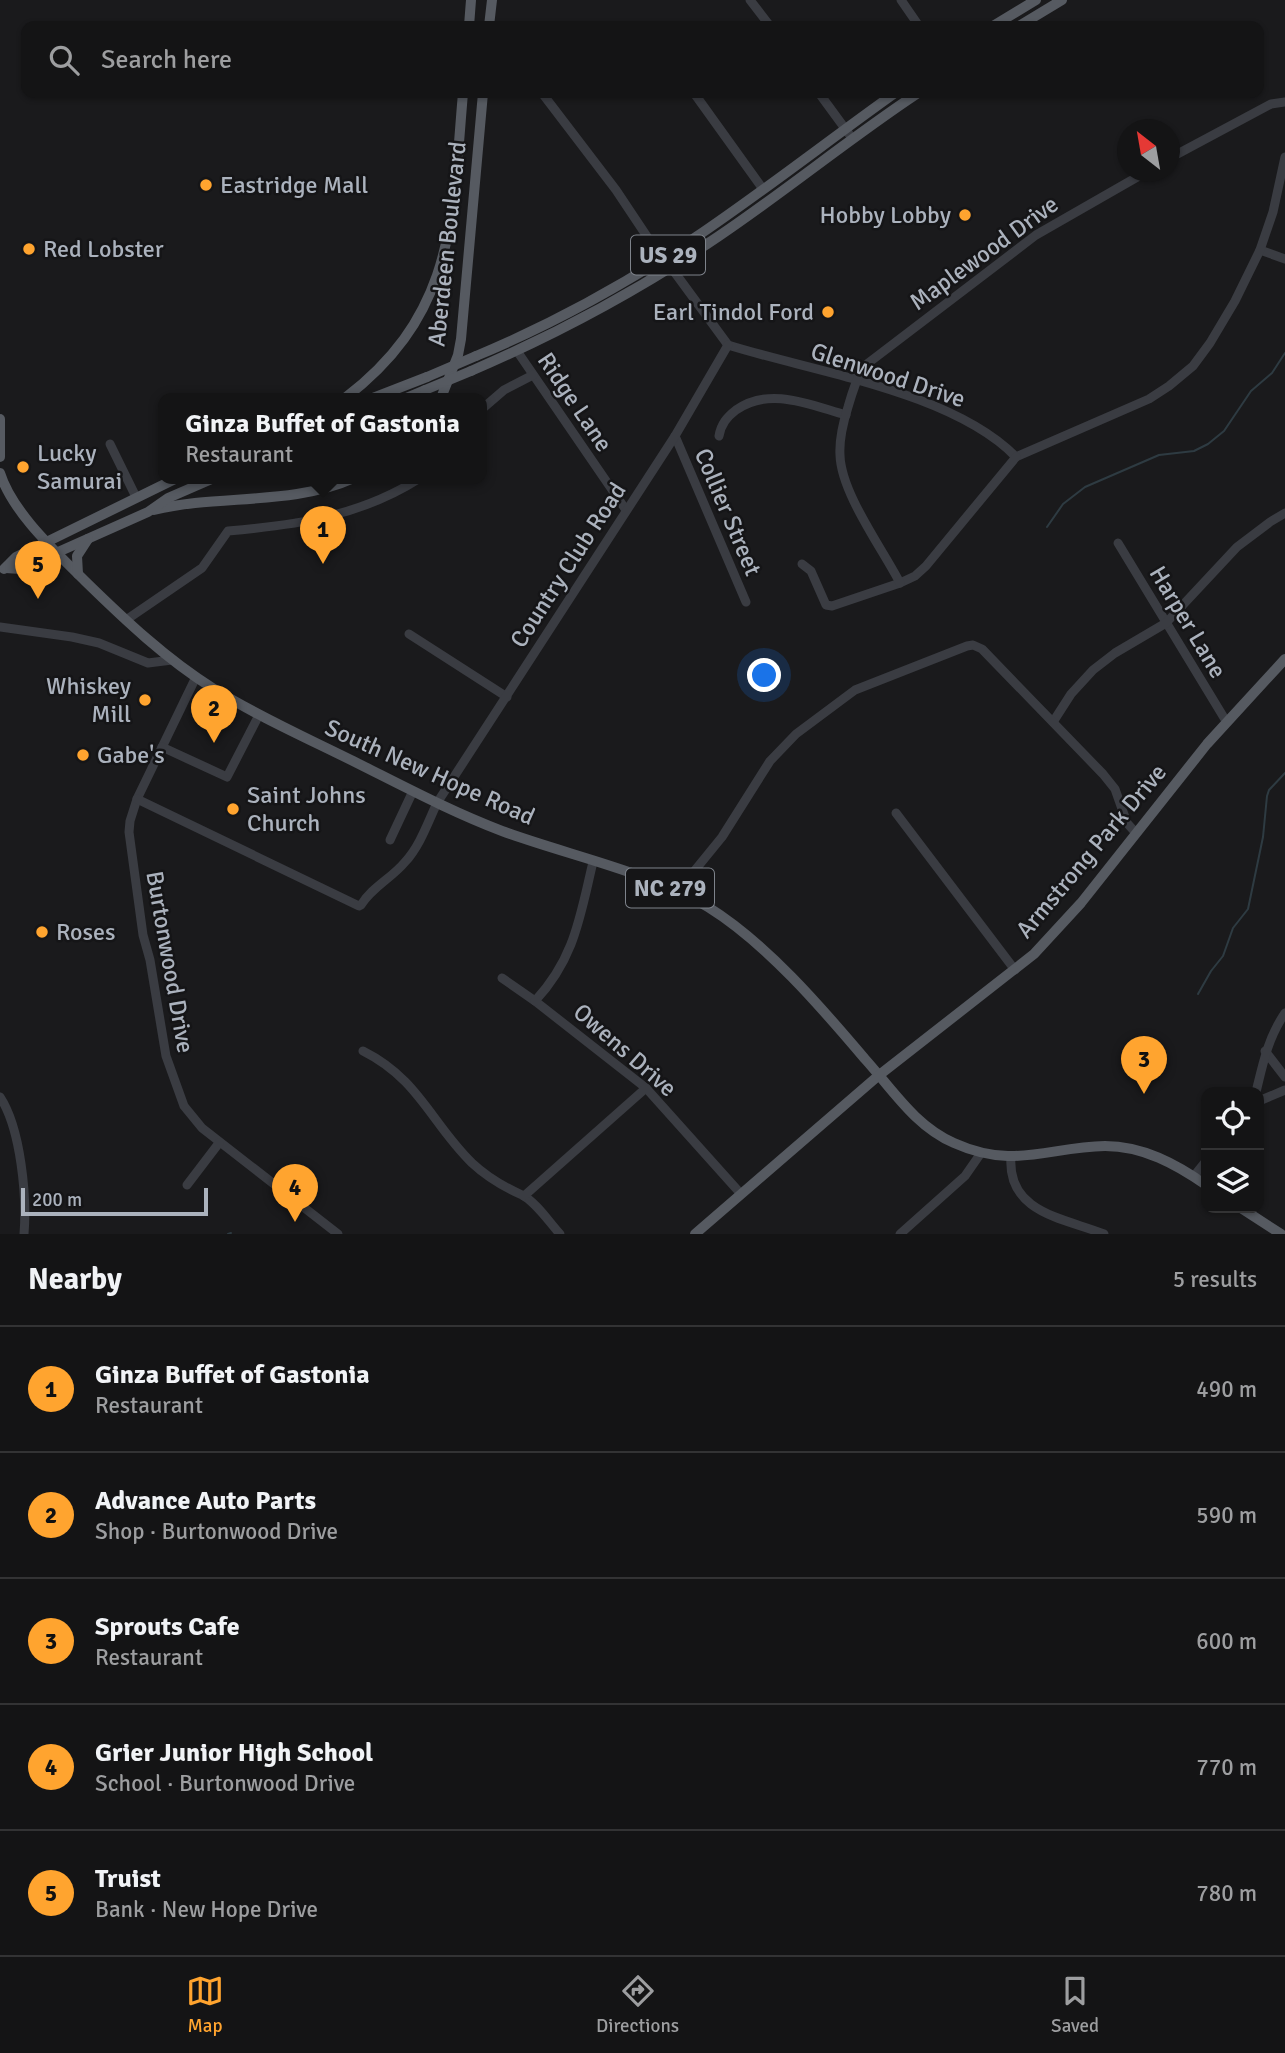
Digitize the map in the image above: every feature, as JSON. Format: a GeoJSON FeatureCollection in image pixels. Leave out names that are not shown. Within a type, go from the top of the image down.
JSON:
{"type":"FeatureCollection","features":[{"type":"Feature","properties":{"kind":"main road"},"geometry":{"type":"LineString","coordinates":[[469,21],[471,0]]}},
{"type":"Feature","properties":{"kind":"main road"},"geometry":{"type":"LineString","coordinates":[[490,21],[492,0]]}},
{"type":"Feature","properties":{"kind":"main road"},"geometry":{"type":"LineString","coordinates":[[1001,21],[1036,0]]}},
{"type":"Feature","properties":{"kind":"main road"},"geometry":{"type":"LineString","coordinates":[[1026,21],[1055,1]]}},
{"type":"Feature","properties":{"kind":"main road","name":"Aberdeen Boulevard"},"geometry":{"type":"LineString","coordinates":[[351,393],[379,369],[404,339],[422,312],[437,279],[453,216],[463,98]]}},
{"type":"Feature","properties":{"kind":"main road","name":"Aberdeen Boulevard"},"geometry":{"type":"LineString","coordinates":[[443,393],[458,355],[461,339],[483,98]]}},
{"type":"Feature","properties":{"kind":"main road","name":"US 29"},"geometry":{"type":"LineString","coordinates":[[418,393],[517,351],[578,320],[666,262],[888,98]]}},
{"type":"Feature","properties":{"kind":"main road","name":"US 29"},"geometry":{"type":"LineString","coordinates":[[386,393],[559,318],[733,226],[911,98]]}},
{"type":"Feature","properties":{"kind":"main road"},"geometry":{"type":"LineString","coordinates":[[0,419],[0,457]]}},
{"type":"Feature","properties":{"kind":"main road","name":"NC 279"},"geometry":{"type":"LineString","coordinates":[[0,473],[10,496],[47,542]]}},
{"type":"Feature","properties":{"kind":"main road"},"geometry":{"type":"LineString","coordinates":[[3,570],[16,557],[165,484]]}},
{"type":"Feature","properties":{"kind":"main road"},"geometry":{"type":"LineString","coordinates":[[3,570],[20,569],[148,512],[168,498],[200,484]]}},
{"type":"Feature","properties":{"kind":"main road"},"geometry":{"type":"LineString","coordinates":[[148,512],[218,500],[298,494],[341,484]]}},
{"type":"Feature","properties":{"kind":"main road"},"geometry":{"type":"LineString","coordinates":[[78,574],[78,550],[90,537]]}},
{"type":"Feature","properties":{"kind":"main road","name":"South New Hope Road"},"geometry":{"type":"LineString","coordinates":[[47,542],[126,620],[172,660],[259,715],[437,803],[504,831],[678,891],[709,908],[746,934],[835,1024],[915,1117],[953,1143],[981,1153],[1011,1157],[1103,1146],[1119,1147],[1152,1155],[1201,1182]]}},
{"type":"Feature","properties":{"kind":"main road","name":"Armstrong Park Drive"},"geometry":{"type":"LineString","coordinates":[[695,1234],[878,1076],[1015,970],[1069,917],[1226,721],[1285,659]]}},
{"type":"Feature","properties":{"kind":"main road"},"geometry":{"type":"LineString","coordinates":[[1249,1213],[1281,1234]]}},
{"type":"Feature","properties":{"kind":"street"},"geometry":{"type":"LineString","coordinates":[[750,0],[766,21]]}},
{"type":"Feature","properties":{"kind":"street"},"geometry":{"type":"LineString","coordinates":[[901,0],[916,21]]}},
{"type":"Feature","properties":{"kind":"street"},"geometry":{"type":"LineString","coordinates":[[546,98],[728,345]]}},
{"type":"Feature","properties":{"kind":"street"},"geometry":{"type":"LineString","coordinates":[[698,98],[763,189]]}},
{"type":"Feature","properties":{"kind":"street"},"geometry":{"type":"LineString","coordinates":[[823,98],[853,140]]}},
{"type":"Feature","properties":{"kind":"street"},"geometry":{"type":"LineString","coordinates":[[1180,153],[1252,113],[1271,104],[1285,102]]}},
{"type":"Feature","properties":{"kind":"street"},"geometry":{"type":"LineString","coordinates":[[803,565],[811,571],[826,605],[832,606],[915,576],[1016,457],[1149,399],[1185,373],[1210,343],[1235,301],[1260,250],[1273,212],[1285,157]]}},
{"type":"Feature","properties":{"kind":"street","name":"Maplewood Drive"},"geometry":{"type":"LineString","coordinates":[[856,379],[863,367],[1036,235],[1129,182]]}},
{"type":"Feature","properties":{"kind":"street"},"geometry":{"type":"LineString","coordinates":[[1260,250],[1285,259]]}},
{"type":"Feature","properties":{"kind":"street","name":"Glenwood Drive"},"geometry":{"type":"LineString","coordinates":[[728,345],[856,379],[944,409],[976,426],[1016,457]]}},
{"type":"Feature","properties":{"kind":"street","name":"Country Club Road"},"geometry":{"type":"LineString","coordinates":[[137,799],[359,906],[405,862],[437,803],[675,436],[728,345]]}},
{"type":"Feature","properties":{"kind":"street","name":"Ridge Lane"},"geometry":{"type":"LineString","coordinates":[[517,351],[626,510]]}},
{"type":"Feature","properties":{"kind":"street"},"geometry":{"type":"LineString","coordinates":[[487,405],[504,390],[533,375]]}},
{"type":"Feature","properties":{"kind":"street"},"geometry":{"type":"LineString","coordinates":[[856,379],[841,437],[839,457],[846,484],[858,510],[900,583]]}},
{"type":"Feature","properties":{"kind":"street"},"geometry":{"type":"LineString","coordinates":[[719,436],[721,426],[729,415],[745,404],[761,399],[776,397],[792,400],[846,415]]}},
{"type":"Feature","properties":{"kind":"street","name":"Collier Street"},"geometry":{"type":"LineString","coordinates":[[675,436],[746,603]]}},
{"type":"Feature","properties":{"kind":"street"},"geometry":{"type":"LineString","coordinates":[[110,444],[136,498]]}},
{"type":"Feature","properties":{"kind":"street"},"geometry":{"type":"LineString","coordinates":[[126,620],[202,568],[228,531],[281,526],[338,516],[395,494],[411,484]]}},
{"type":"Feature","properties":{"kind":"street"},"geometry":{"type":"LineString","coordinates":[[1053,722],[1071,694],[1093,670],[1115,653],[1166,623],[1237,547],[1285,513]]}},
{"type":"Feature","properties":{"kind":"street","name":"Harper Lane"},"geometry":{"type":"LineString","coordinates":[[1118,543],[1226,721]]}},
{"type":"Feature","properties":{"kind":"street"},"geometry":{"type":"LineString","coordinates":[[0,627],[99,643],[148,663],[172,660]]}},
{"type":"Feature","properties":{"kind":"street"},"geometry":{"type":"LineString","coordinates":[[409,634],[507,696]]}},
{"type":"Feature","properties":{"kind":"street"},"geometry":{"type":"LineString","coordinates":[[678,891],[722,837],[782,747],[839,701],[866,684],[973,645],[988,655],[1115,789],[1127,823],[1135,832]]}},
{"type":"Feature","properties":{"kind":"street","name":"Burtonwood Drive"},"geometry":{"type":"LineString","coordinates":[[196,677],[137,799],[130,821],[130,841],[143,935],[150,960],[161,1037],[184,1106],[202,1128],[338,1234]]}},
{"type":"Feature","properties":{"kind":"street"},"geometry":{"type":"LineString","coordinates":[[162,747],[227,777],[259,715]]}},
{"type":"Feature","properties":{"kind":"street"},"geometry":{"type":"LineString","coordinates":[[390,840],[413,791]]}},
{"type":"Feature","properties":{"kind":"street"},"geometry":{"type":"LineString","coordinates":[[896,813],[1015,970]]}},
{"type":"Feature","properties":{"kind":"street"},"geometry":{"type":"LineString","coordinates":[[535,1001],[569,954],[593,862]]}},
{"type":"Feature","properties":{"kind":"street","name":"Owens Drive"},"geometry":{"type":"LineString","coordinates":[[502,978],[646,1088],[741,1194]]}},
{"type":"Feature","properties":{"kind":"street"},"geometry":{"type":"LineString","coordinates":[[1257,1087],[1265,1051],[1272,1033],[1285,1013]]}},
{"type":"Feature","properties":{"kind":"street"},"geometry":{"type":"LineString","coordinates":[[363,1051],[400,1074],[471,1162],[500,1184],[524,1196],[560,1234]]}},
{"type":"Feature","properties":{"kind":"street"},"geometry":{"type":"LineString","coordinates":[[1265,1051],[1285,1077]]}},
{"type":"Feature","properties":{"kind":"street"},"geometry":{"type":"LineString","coordinates":[[524,1196],[646,1088]]}},
{"type":"Feature","properties":{"kind":"street"},"geometry":{"type":"LineString","coordinates":[[1264,1099],[1285,1090]]}},
{"type":"Feature","properties":{"kind":"street"},"geometry":{"type":"LineString","coordinates":[[0,1097],[9,1113],[17,1152],[24,1234]]}},
{"type":"Feature","properties":{"kind":"street"},"geometry":{"type":"LineString","coordinates":[[187,1185],[219,1143]]}},
{"type":"Feature","properties":{"kind":"street"},"geometry":{"type":"LineString","coordinates":[[900,1234],[965,1176],[981,1153]]}},
{"type":"Feature","properties":{"kind":"street"},"geometry":{"type":"LineString","coordinates":[[1011,1157],[1012,1178],[1029,1202],[1050,1216],[1104,1234]]}},
{"type":"Feature","properties":{"kind":"street"},"geometry":{"type":"LineString","coordinates":[[1194,1177],[1201,1168]]}},
{"type":"Feature","properties":{"kind":"waterway"},"geometry":{"type":"LineString","coordinates":[[1047,527],[1063,504],[1085,487],[1159,455],[1194,451],[1208,444],[1224,431],[1251,391],[1272,373],[1285,353]]}},
{"type":"Feature","properties":{"kind":"waterway"},"geometry":{"type":"LineString","coordinates":[[1198,994],[1223,956],[1233,928],[1248,909],[1263,837],[1267,796],[1269,790],[1285,773]]}},
{"type":"Feature","properties":{"kind":"place","name":"Eastridge Mall"},"geometry":{"type":"Point","coordinates":[206,185]}},
{"type":"Feature","properties":{"kind":"place","name":"Hobby Lobby"},"geometry":{"type":"Point","coordinates":[965,215]}},
{"type":"Feature","properties":{"kind":"place","name":"Red Lobster"},"geometry":{"type":"Point","coordinates":[29,249]}},
{"type":"Feature","properties":{"kind":"place","name":"Earl Tindol Ford"},"geometry":{"type":"Point","coordinates":[828,312]}},
{"type":"Feature","properties":{"kind":"place","name":"Lucky Samurai"},"geometry":{"type":"Point","coordinates":[23,467]}},
{"type":"Feature","properties":{"kind":"place","name":"Ginza Buffet of Gastonia"},"geometry":{"type":"Point","coordinates":[323,564]}},
{"type":"Feature","properties":{"kind":"place","name":"Truist"},"geometry":{"type":"Point","coordinates":[38,599]}},
{"type":"Feature","properties":{"kind":"place","name":"Whiskey Mill"},"geometry":{"type":"Point","coordinates":[145,700]}},
{"type":"Feature","properties":{"kind":"place","name":"Advance Auto Parts"},"geometry":{"type":"Point","coordinates":[214,743]}},
{"type":"Feature","properties":{"kind":"place","name":"Gabe's"},"geometry":{"type":"Point","coordinates":[83,755]}},
{"type":"Feature","properties":{"kind":"place","name":"Saint Johns Church"},"geometry":{"type":"Point","coordinates":[233,809]}},
{"type":"Feature","properties":{"kind":"place","name":"Roses"},"geometry":{"type":"Point","coordinates":[42,932]}},
{"type":"Feature","properties":{"kind":"place","name":"Sprouts Cafe"},"geometry":{"type":"Point","coordinates":[1144,1094]}},
{"type":"Feature","properties":{"kind":"place","name":"Grier Junior High School"},"geometry":{"type":"Point","coordinates":[295,1222]}}]}
